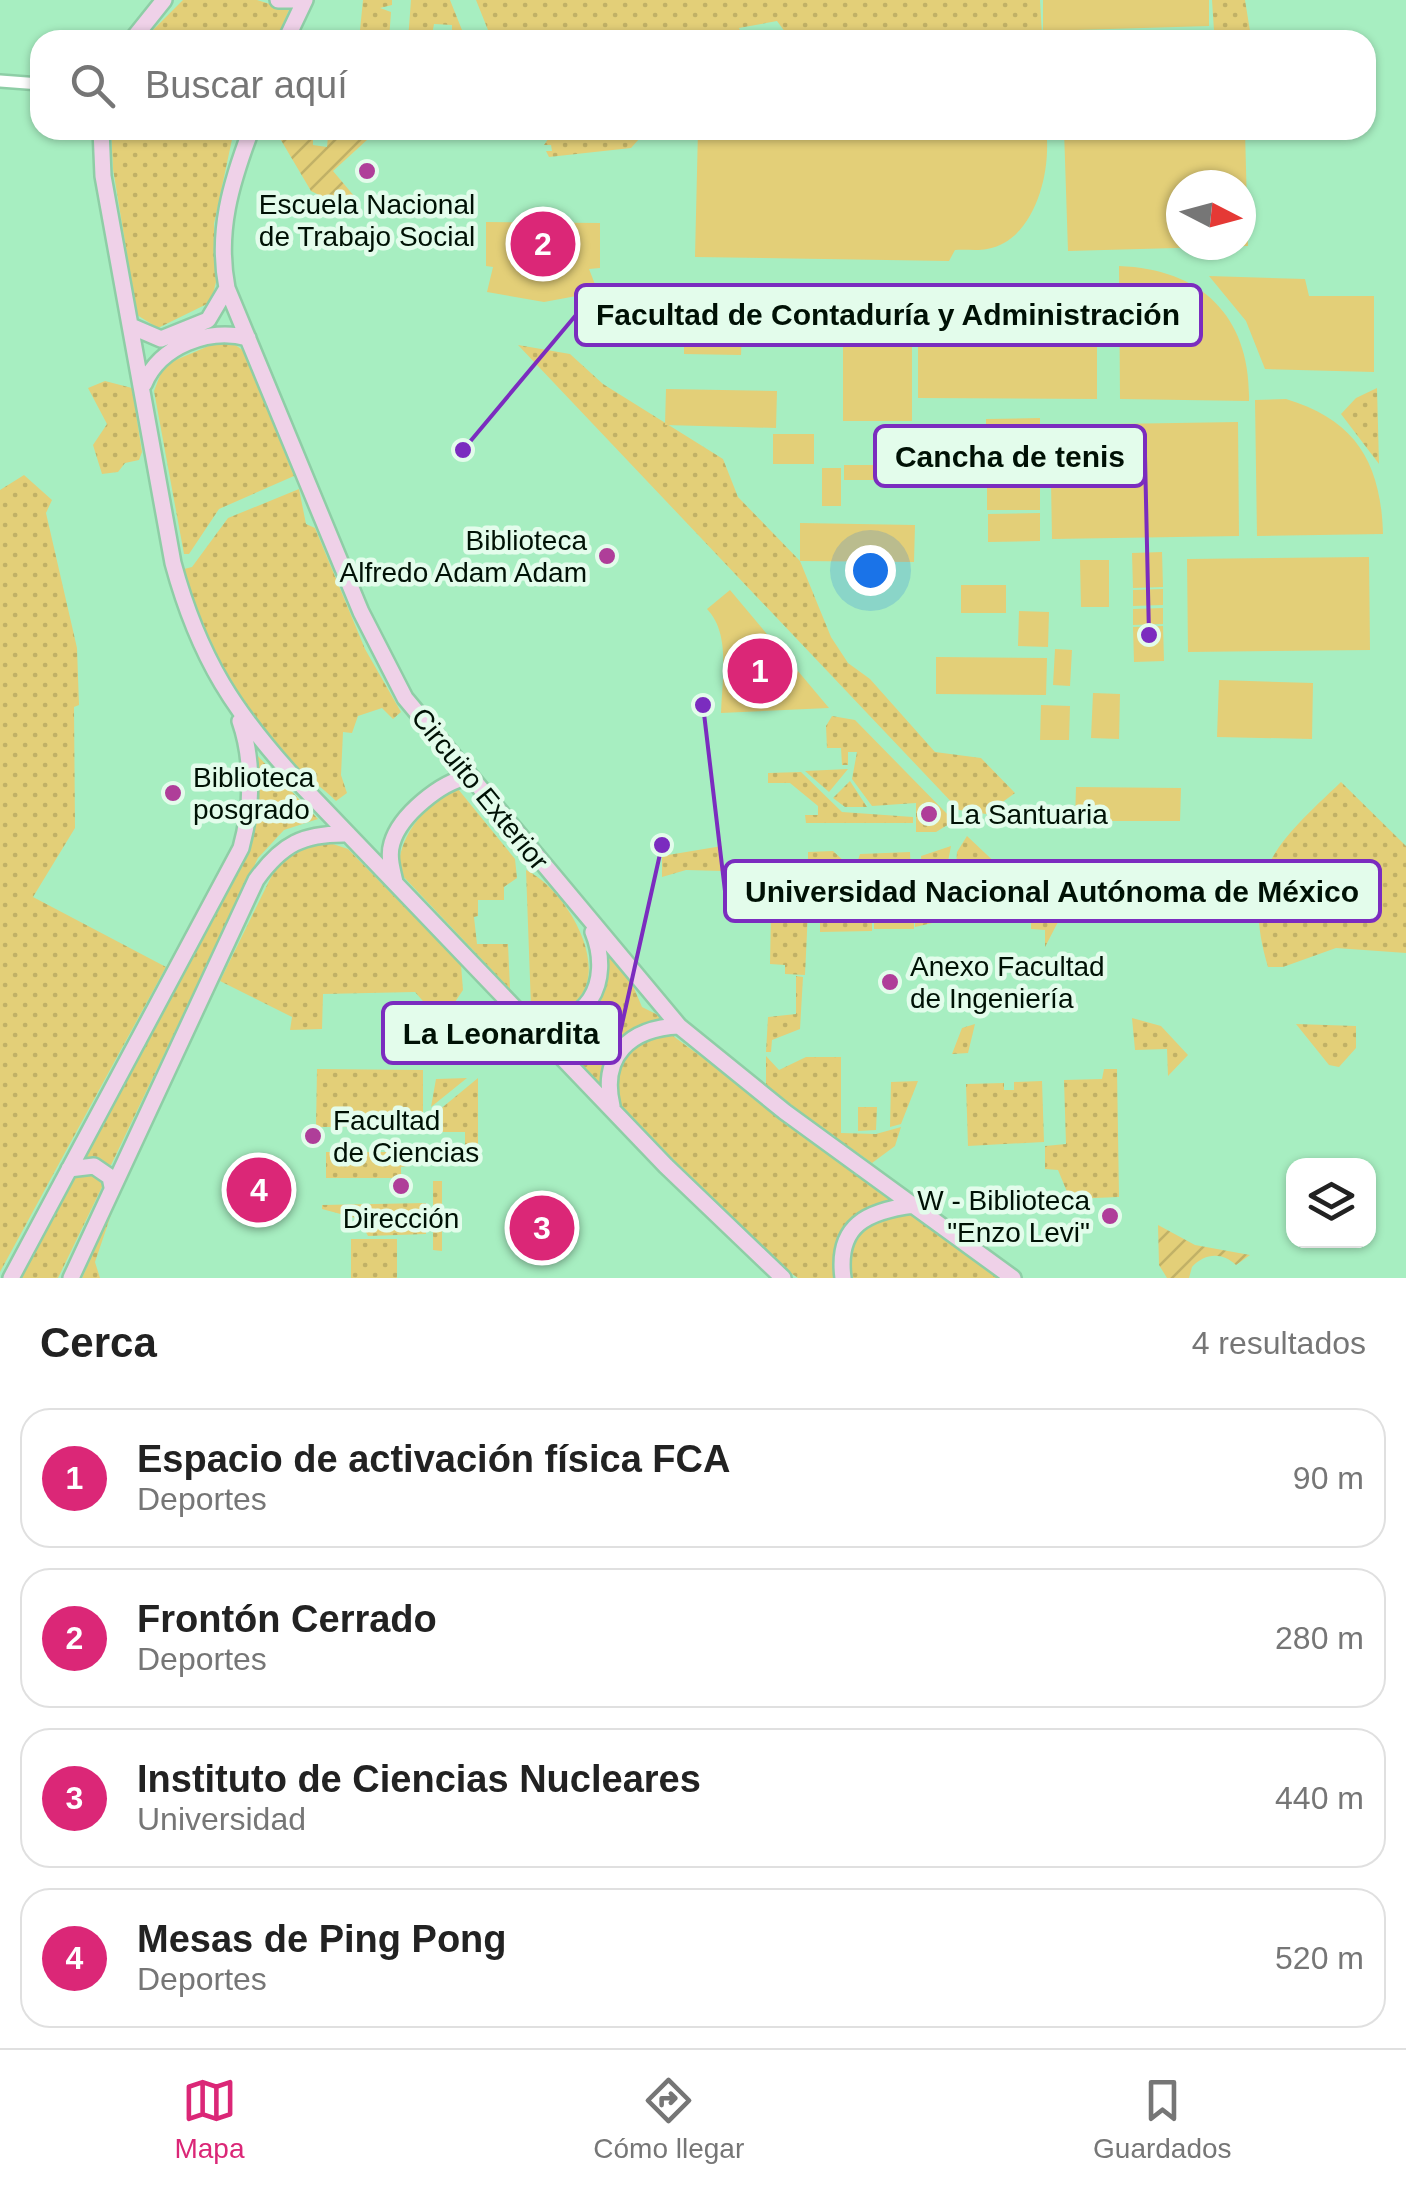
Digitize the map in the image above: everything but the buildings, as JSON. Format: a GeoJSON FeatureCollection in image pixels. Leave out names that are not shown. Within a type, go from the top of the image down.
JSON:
{"type":"FeatureCollection","features":[{"type":"Feature","properties":{"kind":"street"},"geometry":{"type":"LineString","coordinates":[[140,30],[164,0]]}},
{"type":"Feature","properties":{"kind":"street"},"geometry":{"type":"LineString","coordinates":[[278,0],[296,0]]}},
{"type":"Feature","properties":{"kind":"street"},"geometry":{"type":"LineString","coordinates":[[290,30],[304,0]]}},
{"type":"Feature","properties":{"kind":"street"},"geometry":{"type":"LineString","coordinates":[[0,82],[30,84]]}},
{"type":"Feature","properties":{"kind":"street"},"geometry":{"type":"LineString","coordinates":[[102,140],[104,176],[173,563],[189,622],[235,708],[348,834],[613,1111],[784,1278]]}},
{"type":"Feature","properties":{"kind":"street","name":"Circuito Exterior"},"geometry":{"type":"LineString","coordinates":[[248,140],[223,225],[228,288],[392,677],[468,777],[679,1026],[785,1112],[1013,1278]]}},
{"type":"Feature","properties":{"kind":"street"},"geometry":{"type":"LineString","coordinates":[[132,327],[162,339],[208,320],[228,288]]}},
{"type":"Feature","properties":{"kind":"street"},"geometry":{"type":"LineString","coordinates":[[144,384],[159,358],[211,334],[248,338]]}},
{"type":"Feature","properties":{"kind":"street"},"geometry":{"type":"LineString","coordinates":[[11,1278],[242,848],[247,826],[249,767],[235,708]]}},
{"type":"Feature","properties":{"kind":"street"},"geometry":{"type":"LineString","coordinates":[[395,882],[390,849],[398,830],[436,790],[468,777]]}},
{"type":"Feature","properties":{"kind":"street"},"geometry":{"type":"LineString","coordinates":[[70,1278],[256,880],[289,843],[322,833],[348,834]]}},
{"type":"Feature","properties":{"kind":"street"},"geometry":{"type":"LineString","coordinates":[[525,1015],[545,1021],[566,1019],[581,1012],[594,998],[601,974],[598,944],[590,924]]}},
{"type":"Feature","properties":{"kind":"street"},"geometry":{"type":"LineString","coordinates":[[613,1111],[608,1074],[618,1051],[642,1031],[679,1026]]}},
{"type":"Feature","properties":{"kind":"street"},"geometry":{"type":"LineString","coordinates":[[69,1169],[94,1166],[110,1177],[112,1187]]}},
{"type":"Feature","properties":{"kind":"street"},"geometry":{"type":"LineString","coordinates":[[843,1278],[841,1252],[854,1226],[873,1212],[914,1205]]}},
{"type":"Feature","properties":{"kind":"shaded area"},"geometry":{"type":"Polygon","coordinates":[[[0,0],[1406,0],[1406,1278],[0,1278],[0,0]]]}},
{"type":"Feature","properties":{"kind":"shaded area"},"geometry":{"type":"Polygon","coordinates":[[[183,0],[257,0],[289,10],[280,30],[153,30],[183,0]]]}},
{"type":"Feature","properties":{"kind":"shaded area"},"geometry":{"type":"Polygon","coordinates":[[[363,0],[392,0],[392,5],[380,8],[391,12],[390,30],[360,30],[363,0]]]}},
{"type":"Feature","properties":{"kind":"shaded area"},"geometry":{"type":"Polygon","coordinates":[[[411,0],[450,0],[462,30],[434,24],[433,30],[409,30],[411,0]]]}},
{"type":"Feature","properties":{"kind":"shaded area"},"geometry":{"type":"Polygon","coordinates":[[[476,0],[1040,0],[1042,30],[784,30],[777,21],[740,30],[488,30],[476,0]]]}},
{"type":"Feature","properties":{"kind":"shaded area"},"geometry":{"type":"Polygon","coordinates":[[[1043,0],[1209,0],[1209,26],[1043,30],[1043,0]]]}},
{"type":"Feature","properties":{"kind":"shaded area"},"geometry":{"type":"Polygon","coordinates":[[[1212,0],[1245,0],[1250,30],[1214,30],[1212,0]]]}},
{"type":"Feature","properties":{"kind":"shaded area"},"geometry":{"type":"Polygon","coordinates":[[[112,140],[232,140],[214,224],[216,282],[211,302],[158,328],[137,315],[112,140]]]}},
{"type":"Feature","properties":{"kind":"shaded area"},"geometry":{"type":"Polygon","coordinates":[[[281,140],[313,140],[313,145],[327,147],[328,140],[367,140],[333,171],[360,203],[325,198],[311,191],[281,140]]]}},
{"type":"Feature","properties":{"kind":"shaded area"},"geometry":{"type":"Polygon","coordinates":[[[547,140],[638,140],[631,148],[549,157],[546,151],[552,151],[551,145],[544,145],[547,140]]]}},
{"type":"Feature","properties":{"kind":"shaded area"},"geometry":{"type":"Polygon","coordinates":[[[698,140],[1047,140],[1046,164],[1037,202],[1017,233],[987,249],[955,250],[949,261],[695,257],[698,140]]]}},
{"type":"Feature","properties":{"kind":"shaded area"},"geometry":{"type":"Polygon","coordinates":[[[1064,140],[1245,140],[1246,170],[1166,170],[1166,248],[1068,251],[1064,140]]]}},
{"type":"Feature","properties":{"kind":"shaded area"},"geometry":{"type":"Polygon","coordinates":[[[486,222],[600,223],[600,268],[589,269],[598,292],[544,302],[487,292],[493,267],[486,266],[486,222]]]}},
{"type":"Feature","properties":{"kind":"shaded area"},"geometry":{"type":"Polygon","coordinates":[[[1119,266],[1175,277],[1198,288],[1216,304],[1241,345],[1249,401],[1120,399],[1119,266]]]}},
{"type":"Feature","properties":{"kind":"shaded area"},"geometry":{"type":"Polygon","coordinates":[[[1209,276],[1305,279],[1309,296],[1374,296],[1374,372],[1265,369],[1246,321],[1209,276]]]}},
{"type":"Feature","properties":{"kind":"shaded area"},"geometry":{"type":"Polygon","coordinates":[[[918,284],[1097,285],[1097,399],[918,398],[918,284]]]}},
{"type":"Feature","properties":{"kind":"shaded area"},"geometry":{"type":"Polygon","coordinates":[[[843,286],[912,286],[912,421],[843,421],[843,286]]]}},
{"type":"Feature","properties":{"kind":"shaded area"},"geometry":{"type":"Polygon","coordinates":[[[684,331],[742,332],[741,355],[684,354],[684,331]]]}},
{"type":"Feature","properties":{"kind":"shaded area"},"geometry":{"type":"Polygon","coordinates":[[[218,342],[231,342],[244,351],[294,476],[219,509],[189,554],[184,554],[154,391],[164,365],[218,342]]]}},
{"type":"Feature","properties":{"kind":"shaded area"},"geometry":{"type":"Polygon","coordinates":[[[518,345],[570,354],[603,384],[723,459],[738,497],[800,561],[831,637],[848,663],[870,679],[935,752],[981,758],[1015,793],[986,814],[959,810],[518,345]]]}},
{"type":"Feature","properties":{"kind":"shaded area"},"geometry":{"type":"Polygon","coordinates":[[[105,381],[132,388],[142,452],[139,460],[125,463],[118,472],[102,474],[93,445],[107,424],[88,388],[105,381]]]}},
{"type":"Feature","properties":{"kind":"shaded area"},"geometry":{"type":"Polygon","coordinates":[[[1377,388],[1379,464],[1341,414],[1356,398],[1377,388]]]}},
{"type":"Feature","properties":{"kind":"shaded area"},"geometry":{"type":"Polygon","coordinates":[[[666,389],[777,391],[776,428],[665,425],[666,389]]]}},
{"type":"Feature","properties":{"kind":"shaded area"},"geometry":{"type":"Polygon","coordinates":[[[1286,399],[1330,419],[1360,448],[1377,486],[1383,534],[1257,536],[1255,400],[1286,399]]]}},
{"type":"Feature","properties":{"kind":"shaded area"},"geometry":{"type":"Polygon","coordinates":[[[1040,418],[1040,448],[986,449],[986,419],[1040,418]]]}},
{"type":"Feature","properties":{"kind":"shaded area"},"geometry":{"type":"Polygon","coordinates":[[[1238,422],[1239,536],[1052,539],[1050,425],[1238,422]]]}},
{"type":"Feature","properties":{"kind":"shaded area"},"geometry":{"type":"Polygon","coordinates":[[[773,434],[814,434],[814,464],[773,464],[773,434]]]}},
{"type":"Feature","properties":{"kind":"shaded area"},"geometry":{"type":"Polygon","coordinates":[[[844,465],[881,465],[881,480],[844,480],[844,465]]]}},
{"type":"Feature","properties":{"kind":"shaded area"},"geometry":{"type":"Polygon","coordinates":[[[822,468],[841,468],[841,506],[822,506],[822,468]]]}},
{"type":"Feature","properties":{"kind":"shaded area"},"geometry":{"type":"Polygon","coordinates":[[[24,475],[52,500],[46,513],[77,648],[79,705],[74,707],[75,828],[33,897],[166,967],[0,1272],[0,490],[24,475]]]}},
{"type":"Feature","properties":{"kind":"shaded area"},"geometry":{"type":"Polygon","coordinates":[[[1040,482],[1040,510],[987,510],[987,483],[1040,482]]]}},
{"type":"Feature","properties":{"kind":"shaded area"},"geometry":{"type":"Polygon","coordinates":[[[299,489],[306,524],[315,528],[365,649],[401,712],[393,719],[382,708],[358,716],[352,733],[343,732],[341,775],[347,793],[336,801],[291,762],[239,696],[201,623],[184,569],[192,567],[228,518],[299,489]]]}},
{"type":"Feature","properties":{"kind":"shaded area"},"geometry":{"type":"Polygon","coordinates":[[[1040,513],[1040,541],[988,542],[988,514],[1040,513]]]}},
{"type":"Feature","properties":{"kind":"shaded area"},"geometry":{"type":"Polygon","coordinates":[[[800,523],[915,525],[914,562],[800,561],[800,523]]]}},
{"type":"Feature","properties":{"kind":"shaded area"},"geometry":{"type":"Polygon","coordinates":[[[1162,552],[1163,587],[1133,588],[1132,553],[1162,552]]]}},
{"type":"Feature","properties":{"kind":"shaded area"},"geometry":{"type":"Polygon","coordinates":[[[1369,557],[1370,650],[1188,652],[1187,559],[1369,557]]]}},
{"type":"Feature","properties":{"kind":"shaded area"},"geometry":{"type":"Polygon","coordinates":[[[1080,560],[1109,560],[1109,607],[1081,607],[1080,560]]]}},
{"type":"Feature","properties":{"kind":"shaded area"},"geometry":{"type":"Polygon","coordinates":[[[961,585],[1006,585],[1006,613],[961,613],[961,585]]]}},
{"type":"Feature","properties":{"kind":"shaded area"},"geometry":{"type":"Polygon","coordinates":[[[1163,589],[1163,605],[1133,606],[1133,590],[1163,589]]]}},
{"type":"Feature","properties":{"kind":"shaded area"},"geometry":{"type":"Polygon","coordinates":[[[730,590],[829,708],[721,713],[722,644],[715,619],[707,609],[730,590]]]}},
{"type":"Feature","properties":{"kind":"shaded area"},"geometry":{"type":"Polygon","coordinates":[[[1163,608],[1163,624],[1133,625],[1133,609],[1163,608]]]}},
{"type":"Feature","properties":{"kind":"shaded area"},"geometry":{"type":"Polygon","coordinates":[[[1019,611],[1049,612],[1048,647],[1018,646],[1019,611]]]}},
{"type":"Feature","properties":{"kind":"shaded area"},"geometry":{"type":"Polygon","coordinates":[[[1163,626],[1164,661],[1134,662],[1133,627],[1163,626]]]}},
{"type":"Feature","properties":{"kind":"shaded area"},"geometry":{"type":"Polygon","coordinates":[[[1055,649],[1072,650],[1070,686],[1053,685],[1055,649]]]}},
{"type":"Feature","properties":{"kind":"shaded area"},"geometry":{"type":"Polygon","coordinates":[[[936,657],[1047,658],[1046,695],[936,694],[936,657]]]}},
{"type":"Feature","properties":{"kind":"shaded area"},"geometry":{"type":"Polygon","coordinates":[[[1219,680],[1313,683],[1312,739],[1217,737],[1219,680]]]}},
{"type":"Feature","properties":{"kind":"shaded area"},"geometry":{"type":"Polygon","coordinates":[[[1093,693],[1120,694],[1119,739],[1091,738],[1093,693]]]}},
{"type":"Feature","properties":{"kind":"shaded area"},"geometry":{"type":"Polygon","coordinates":[[[1041,705],[1070,706],[1069,740],[1040,740],[1041,705]]]}},
{"type":"Feature","properties":{"kind":"shaded area"},"geometry":{"type":"Polygon","coordinates":[[[832,716],[855,720],[954,821],[936,832],[916,832],[916,803],[872,806],[852,779],[857,752],[848,752],[848,765],[842,765],[841,748],[827,748],[826,726],[832,716]]]}},
{"type":"Feature","properties":{"kind":"shaded area"},"geometry":{"type":"Polygon","coordinates":[[[255,753],[318,819],[284,830],[258,858],[111,1165],[85,1158],[248,855],[258,809],[255,753]]]}},
{"type":"Feature","properties":{"kind":"shaded area"},"geometry":{"type":"Polygon","coordinates":[[[848,769],[829,792],[805,771],[848,769]]]}},
{"type":"Feature","properties":{"kind":"shaded area"},"geometry":{"type":"Polygon","coordinates":[[[801,772],[842,812],[913,817],[913,823],[806,823],[805,815],[818,815],[818,806],[790,783],[768,783],[768,773],[801,772]]]}},
{"type":"Feature","properties":{"kind":"shaded area"},"geometry":{"type":"Polygon","coordinates":[[[850,781],[867,807],[845,807],[833,798],[850,781]]]}},
{"type":"Feature","properties":{"kind":"shaded area"},"geometry":{"type":"Polygon","coordinates":[[[1341,782],[1406,846],[1406,953],[1336,948],[1283,967],[1268,967],[1260,935],[1259,907],[1270,862],[1299,823],[1341,782]]]}},
{"type":"Feature","properties":{"kind":"shaded area"},"geometry":{"type":"Polygon","coordinates":[[[1076,787],[1181,788],[1180,821],[1075,821],[1076,787]]]}},
{"type":"Feature","properties":{"kind":"shaded area"},"geometry":{"type":"Polygon","coordinates":[[[458,789],[515,859],[517,878],[504,887],[504,900],[478,900],[478,916],[474,917],[477,944],[508,944],[510,989],[400,873],[402,848],[415,823],[435,802],[458,789]]]}},
{"type":"Feature","properties":{"kind":"shaded area"},"geometry":{"type":"Polygon","coordinates":[[[967,836],[1058,922],[1045,947],[1045,930],[1031,929],[1031,913],[1011,913],[1010,919],[958,919],[953,915],[957,852],[967,836]]]}},
{"type":"Feature","properties":{"kind":"shaded area"},"geometry":{"type":"Polygon","coordinates":[[[324,841],[348,849],[461,965],[463,990],[449,1011],[429,1008],[415,992],[323,994],[322,1029],[290,1030],[292,1017],[220,981],[275,869],[296,847],[324,841]]]}},
{"type":"Feature","properties":{"kind":"shaded area"},"geometry":{"type":"Polygon","coordinates":[[[722,846],[722,871],[686,870],[662,877],[662,856],[722,846]]]}},
{"type":"Feature","properties":{"kind":"shaded area"},"geometry":{"type":"Polygon","coordinates":[[[951,846],[946,872],[922,871],[921,856],[951,846]]]}},
{"type":"Feature","properties":{"kind":"shaded area"},"geometry":{"type":"Polygon","coordinates":[[[833,851],[860,876],[808,877],[808,852],[833,851]]]}},
{"type":"Feature","properties":{"kind":"shaded area"},"geometry":{"type":"Polygon","coordinates":[[[910,852],[911,876],[866,875],[856,866],[860,854],[910,852]]]}},
{"type":"Feature","properties":{"kind":"shaded area"},"geometry":{"type":"Polygon","coordinates":[[[526,870],[543,881],[574,919],[589,964],[586,985],[575,1002],[554,1013],[531,1007],[526,870]]]}},
{"type":"Feature","properties":{"kind":"shaded area"},"geometry":{"type":"Polygon","coordinates":[[[946,877],[945,920],[915,927],[915,894],[928,881],[946,877]]]}},
{"type":"Feature","properties":{"kind":"shaded area"},"geometry":{"type":"Polygon","coordinates":[[[872,907],[872,931],[820,932],[820,908],[872,907]]]}},
{"type":"Feature","properties":{"kind":"shaded area"},"geometry":{"type":"Polygon","coordinates":[[[874,907],[914,907],[914,929],[874,929],[874,907]]]}},
{"type":"Feature","properties":{"kind":"shaded area"},"geometry":{"type":"Polygon","coordinates":[[[808,911],[805,975],[785,974],[785,965],[770,964],[771,912],[808,911]]]}},
{"type":"Feature","properties":{"kind":"shaded area"},"geometry":{"type":"Polygon","coordinates":[[[603,945],[631,981],[642,1007],[666,1019],[641,1026],[622,1040],[608,1060],[601,1085],[547,1029],[579,1020],[596,1002],[603,945]]]}},
{"type":"Feature","properties":{"kind":"shaded area"},"geometry":{"type":"Polygon","coordinates":[[[796,976],[803,977],[800,1029],[772,1040],[771,1052],[766,1052],[768,1017],[796,1014],[796,976]]]}},
{"type":"Feature","properties":{"kind":"shaded area"},"geometry":{"type":"Polygon","coordinates":[[[1132,1018],[1161,1026],[1188,1055],[1168,1076],[1167,1049],[1135,1050],[1132,1018]]]}},
{"type":"Feature","properties":{"kind":"shaded area"},"geometry":{"type":"Polygon","coordinates":[[[975,1024],[968,1053],[952,1054],[962,1028],[975,1024]]]}},
{"type":"Feature","properties":{"kind":"shaded area"},"geometry":{"type":"Polygon","coordinates":[[[1296,1024],[1356,1026],[1356,1048],[1339,1067],[1329,1065],[1296,1024]]]}},
{"type":"Feature","properties":{"kind":"shaded area"},"geometry":{"type":"Polygon","coordinates":[[[673,1036],[895,1199],[868,1209],[848,1226],[837,1248],[837,1278],[798,1278],[785,1269],[741,1231],[620,1104],[618,1077],[627,1055],[646,1041],[673,1036]]]}},
{"type":"Feature","properties":{"kind":"shaded area"},"geometry":{"type":"Polygon","coordinates":[[[766,1056],[779,1070],[806,1057],[841,1057],[841,1133],[876,1134],[901,1127],[895,1146],[872,1163],[766,1088],[766,1056]]]}},
{"type":"Feature","properties":{"kind":"shaded area"},"geometry":{"type":"Polygon","coordinates":[[[317,1069],[423,1070],[423,1119],[367,1119],[367,1127],[316,1127],[317,1069]]]}},
{"type":"Feature","properties":{"kind":"shaded area"},"geometry":{"type":"Polygon","coordinates":[[[1104,1069],[1117,1069],[1119,1197],[1070,1199],[1058,1170],[1045,1169],[1045,1146],[1066,1144],[1064,1080],[1102,1079],[1104,1069]]]}},
{"type":"Feature","properties":{"kind":"shaded area"},"geometry":{"type":"Polygon","coordinates":[[[467,1078],[431,1107],[436,1079],[467,1078]]]}},
{"type":"Feature","properties":{"kind":"shaded area"},"geometry":{"type":"Polygon","coordinates":[[[478,1078],[478,1148],[465,1148],[465,1132],[437,1132],[438,1111],[478,1078]]]}},
{"type":"Feature","properties":{"kind":"shaded area"},"geometry":{"type":"Polygon","coordinates":[[[918,1081],[901,1124],[890,1127],[891,1082],[918,1081]]]}},
{"type":"Feature","properties":{"kind":"shaded area"},"geometry":{"type":"Polygon","coordinates":[[[1042,1081],[1044,1142],[968,1146],[966,1084],[1004,1083],[1004,1090],[1014,1090],[1014,1082],[1042,1081]]]}},
{"type":"Feature","properties":{"kind":"shaded area"},"geometry":{"type":"Polygon","coordinates":[[[858,1107],[877,1107],[876,1130],[858,1131],[858,1107]]]}},
{"type":"Feature","properties":{"kind":"shaded area"},"geometry":{"type":"Polygon","coordinates":[[[326,1152],[408,1152],[408,1166],[401,1167],[401,1178],[326,1178],[326,1152]]]}},
{"type":"Feature","properties":{"kind":"shaded area"},"geometry":{"type":"Polygon","coordinates":[[[77,1174],[92,1174],[103,1185],[58,1278],[21,1278],[77,1174]]]}},
{"type":"Feature","properties":{"kind":"shaded area"},"geometry":{"type":"Polygon","coordinates":[[[251,1174],[265,1174],[273,1181],[274,1197],[252,1198],[251,1174]]]}},
{"type":"Feature","properties":{"kind":"shaded area"},"geometry":{"type":"Polygon","coordinates":[[[433,1181],[442,1181],[442,1251],[433,1250],[433,1181]]]}},
{"type":"Feature","properties":{"kind":"shaded area"},"geometry":{"type":"Polygon","coordinates":[[[426,1203],[426,1234],[368,1236],[359,1219],[322,1209],[322,1205],[426,1203]]]}},
{"type":"Feature","properties":{"kind":"shaded area"},"geometry":{"type":"Polygon","coordinates":[[[113,1209],[95,1262],[100,1278],[82,1278],[113,1209]]]}},
{"type":"Feature","properties":{"kind":"shaded area"},"geometry":{"type":"Polygon","coordinates":[[[913,1214],[1004,1278],[851,1278],[853,1249],[865,1231],[885,1220],[913,1214]]]}},
{"type":"Feature","properties":{"kind":"shaded area"},"geometry":{"type":"Polygon","coordinates":[[[1158,1225],[1195,1245],[1250,1255],[1236,1265],[1219,1256],[1208,1257],[1192,1267],[1189,1278],[1167,1278],[1159,1265],[1158,1225]]]}},
{"type":"Feature","properties":{"kind":"shaded area"},"geometry":{"type":"Polygon","coordinates":[[[351,1239],[397,1239],[397,1278],[351,1278],[351,1239]]]}},
{"type":"Feature","properties":{"kind":"place","name":"Escuela Nacional de Trabajo Social"},"geometry":{"type":"Point","coordinates":[367,171]}},
{"type":"Feature","properties":{"kind":"place","name":"Frontón Cerrado"},"geometry":{"type":"Point","coordinates":[543,244]}},
{"type":"Feature","properties":{"kind":"place","name":"Facultad de Contaduría y Administración"},"geometry":{"type":"Point","coordinates":[463,450]}},
{"type":"Feature","properties":{"kind":"place","name":"Biblioteca Alfredo Adam Adam"},"geometry":{"type":"Point","coordinates":[607,556]}},
{"type":"Feature","properties":{"kind":"place","name":"Cancha de tenis"},"geometry":{"type":"Point","coordinates":[1149,635]}},
{"type":"Feature","properties":{"kind":"place","name":"Espacio de activación física FCA"},"geometry":{"type":"Point","coordinates":[760,671]}},
{"type":"Feature","properties":{"kind":"place","name":"Universidad Nacional Autónoma de México"},"geometry":{"type":"Point","coordinates":[703,705]}},
{"type":"Feature","properties":{"kind":"place","name":"Biblioteca posgrado"},"geometry":{"type":"Point","coordinates":[173,793]}},
{"type":"Feature","properties":{"kind":"place","name":"La Santuaria"},"geometry":{"type":"Point","coordinates":[929,814]}},
{"type":"Feature","properties":{"kind":"place","name":"La Leonardita"},"geometry":{"type":"Point","coordinates":[662,845]}},
{"type":"Feature","properties":{"kind":"place","name":"Anexo Facultad de Ingeniería"},"geometry":{"type":"Point","coordinates":[890,982]}},
{"type":"Feature","properties":{"kind":"place","name":"Facultad de Ciencias"},"geometry":{"type":"Point","coordinates":[313,1136]}},
{"type":"Feature","properties":{"kind":"place","name":"Dirección"},"geometry":{"type":"Point","coordinates":[401,1186]}},
{"type":"Feature","properties":{"kind":"place","name":"Mesas de Ping Pong"},"geometry":{"type":"Point","coordinates":[259,1190]}},
{"type":"Feature","properties":{"kind":"place","name":"W - Biblioteca \"Enzo Levi\""},"geometry":{"type":"Point","coordinates":[1110,1216]}},
{"type":"Feature","properties":{"kind":"place","name":"Instituto de Ciencias Nucleares"},"geometry":{"type":"Point","coordinates":[542,1228]}}]}
